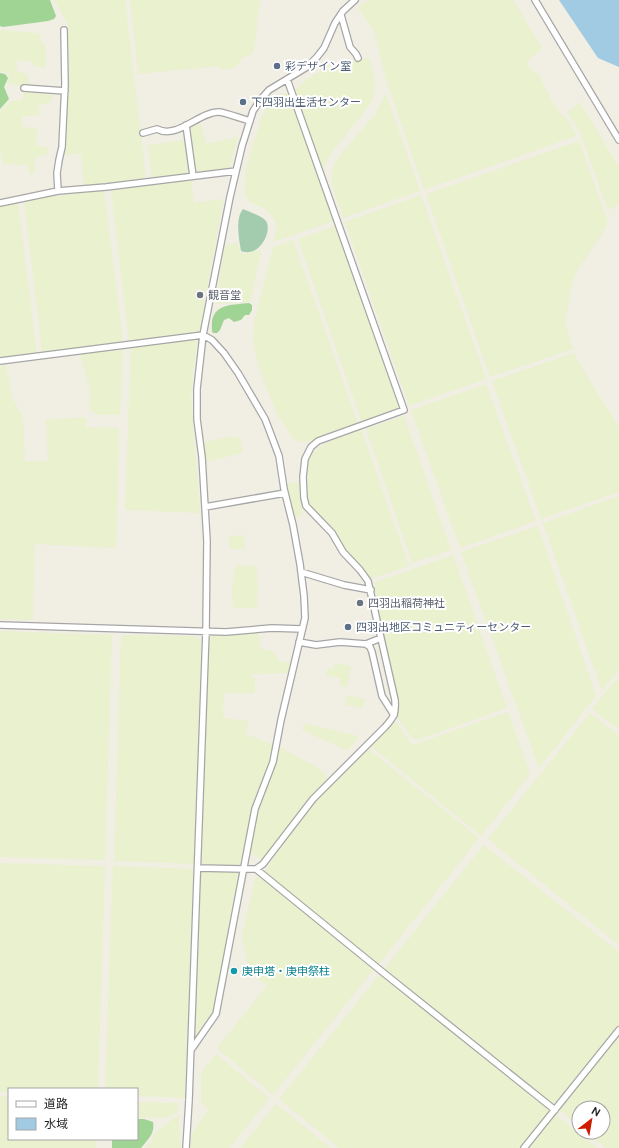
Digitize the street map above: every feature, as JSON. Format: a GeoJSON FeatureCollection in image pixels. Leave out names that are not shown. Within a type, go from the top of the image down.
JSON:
{"type":"FeatureCollection","features":[{"type":"Feature","properties":{"kind":"street"},"geometry":{"type":"LineString","coordinates":[[186,1148],[191,1050],[206,631],[207,540],[202,457],[197,419],[197,389],[203,336],[236,172],[253,111],[269,90],[307,67],[317,57],[324,48],[340,15],[354,0]]}},
{"type":"Feature","properties":{"kind":"street"},"geometry":{"type":"LineString","coordinates":[[535,0],[619,140]]}},
{"type":"Feature","properties":{"kind":"street"},"geometry":{"type":"LineString","coordinates":[[340,15],[350,47],[358,58]]}},
{"type":"Feature","properties":{"kind":"street"},"geometry":{"type":"LineString","coordinates":[[58,191],[57,173],[58,160],[62,147],[65,91],[64,30]]}},
{"type":"Feature","properties":{"kind":"street"},"geometry":{"type":"LineString","coordinates":[[198,868],[256,869],[263,864],[299,815],[385,727],[396,711],[395,700],[371,590],[366,578],[343,552],[332,532],[306,506],[303,477],[305,459],[311,446],[318,442],[404,410],[286,79]]}},
{"type":"Feature","properties":{"kind":"street"},"geometry":{"type":"LineString","coordinates":[[24,88],[65,91]]}},
{"type":"Feature","properties":{"kind":"street"},"geometry":{"type":"LineString","coordinates":[[143,133],[157,129],[168,132],[212,113],[220,112],[250,121]]}},
{"type":"Feature","properties":{"kind":"street"},"geometry":{"type":"LineString","coordinates":[[186,125],[193,176]]}},
{"type":"Feature","properties":{"kind":"street"},"geometry":{"type":"LineString","coordinates":[[0,203],[58,191],[236,172]]}},
{"type":"Feature","properties":{"kind":"street"},"geometry":{"type":"LineString","coordinates":[[0,361],[203,336],[212,340],[224,353],[242,378],[265,419],[279,456],[301,572],[305,618],[272,762],[255,809],[216,1014],[191,1050]]}},
{"type":"Feature","properties":{"kind":"street"},"geometry":{"type":"LineString","coordinates":[[205,507],[285,493]]}},
{"type":"Feature","properties":{"kind":"street"},"geometry":{"type":"LineString","coordinates":[[301,572],[344,585],[371,590]]}},
{"type":"Feature","properties":{"kind":"street"},"geometry":{"type":"LineString","coordinates":[[0,625],[226,632],[272,628],[302,629]]}},
{"type":"Feature","properties":{"kind":"street"},"geometry":{"type":"LineString","coordinates":[[299,642],[316,645],[340,642],[366,644],[381,638]]}},
{"type":"Feature","properties":{"kind":"street"},"geometry":{"type":"LineString","coordinates":[[366,644],[370,647],[372,652],[382,696],[394,715]]}},
{"type":"Feature","properties":{"kind":"street"},"geometry":{"type":"LineString","coordinates":[[256,869],[555,1110]]}},
{"type":"Feature","properties":{"kind":"street"},"geometry":{"type":"LineString","coordinates":[[524,1148],[619,1030]]}},
{"type":"Feature","properties":{"kind":"green space"},"geometry":{"type":"Polygon","coordinates":[[[0,0],[50,0],[56,16],[54,19],[48,21],[3,27],[0,26],[0,0]]]}},
{"type":"Feature","properties":{"kind":"green space"},"geometry":{"type":"Polygon","coordinates":[[[54,0],[125,0],[146,178],[84,186],[81,153],[64,155],[69,81],[68,24],[54,0]]]}},
{"type":"Feature","properties":{"kind":"green space"},"geometry":{"type":"Polygon","coordinates":[[[130,0],[260,0],[254,50],[251,55],[242,58],[236,68],[220,70],[220,66],[138,74],[130,0]]]}},
{"type":"Feature","properties":{"kind":"green space"},"geometry":{"type":"Polygon","coordinates":[[[369,0],[513,0],[542,48],[527,63],[530,68],[539,75],[552,101],[562,115],[568,120],[576,136],[424,190],[386,80],[375,34],[358,9],[363,3],[369,0]]]}},
{"type":"Feature","properties":{"kind":"green space"},"geometry":{"type":"Polygon","coordinates":[[[0,30],[37,33],[40,35],[41,43],[44,44],[46,50],[45,68],[33,65],[32,61],[18,60],[16,64],[17,71],[27,74],[30,85],[28,87],[8,84],[10,78],[6,73],[0,71],[0,30]]]}},
{"type":"Feature","properties":{"kind":"green space"},"geometry":{"type":"Polygon","coordinates":[[[369,58],[375,81],[374,97],[366,110],[334,149],[322,168],[320,168],[295,94],[296,89],[306,79],[335,64],[369,58]]]}},
{"type":"Feature","properties":{"kind":"green space"},"geometry":{"type":"Polygon","coordinates":[[[0,73],[5,74],[8,78],[4,87],[9,99],[0,109],[0,73]]]}},
{"type":"Feature","properties":{"kind":"green space"},"geometry":{"type":"Polygon","coordinates":[[[24,93],[51,93],[52,99],[51,102],[39,105],[39,114],[24,116],[22,118],[23,127],[37,128],[36,145],[48,148],[49,150],[47,155],[35,157],[35,172],[34,174],[30,175],[28,165],[3,164],[0,145],[0,111],[11,101],[22,100],[24,93]]]}},
{"type":"Feature","properties":{"kind":"green space"},"geometry":{"type":"Polygon","coordinates":[[[283,93],[289,93],[334,221],[273,242],[277,225],[273,217],[265,209],[249,201],[245,195],[246,167],[261,119],[268,106],[275,98],[283,93]]]}},
{"type":"Feature","properties":{"kind":"green space"},"geometry":{"type":"Polygon","coordinates":[[[384,95],[387,96],[420,191],[343,218],[332,185],[332,172],[336,160],[376,113],[384,95]]]}},
{"type":"Feature","properties":{"kind":"green space"},"geometry":{"type":"Polygon","coordinates":[[[580,102],[619,167],[619,203],[608,210],[578,128],[567,113],[580,102]]]}},
{"type":"Feature","properties":{"kind":"green space"},"geometry":{"type":"Polygon","coordinates":[[[200,121],[206,144],[238,137],[229,169],[197,172],[194,170],[189,126],[200,121]]]}},
{"type":"Feature","properties":{"kind":"green space"},"geometry":{"type":"Polygon","coordinates":[[[186,140],[190,173],[152,178],[148,145],[186,140]]]}},
{"type":"Feature","properties":{"kind":"green space"},"geometry":{"type":"Polygon","coordinates":[[[579,141],[608,222],[578,269],[572,284],[565,322],[573,349],[490,377],[426,194],[579,141]]]}},
{"type":"Feature","properties":{"kind":"green space"},"geometry":{"type":"Polygon","coordinates":[[[191,180],[194,203],[224,199],[206,292],[196,289],[195,297],[205,300],[199,333],[129,342],[111,189],[191,180]]]}},
{"type":"Feature","properties":{"kind":"green space"},"geometry":{"type":"Polygon","coordinates":[[[104,190],[123,342],[42,352],[24,200],[104,190]]]}},
{"type":"Feature","properties":{"kind":"green space"},"geometry":{"type":"Polygon","coordinates":[[[421,195],[486,379],[409,406],[345,222],[421,195]]]}},
{"type":"Feature","properties":{"kind":"green space"},"geometry":{"type":"Polygon","coordinates":[[[18,201],[37,354],[0,358],[0,206],[18,201]]]}},
{"type":"Feature","properties":{"kind":"green space"},"geometry":{"type":"Polygon","coordinates":[[[243,209],[265,220],[267,224],[268,229],[264,242],[254,251],[241,251],[238,224],[243,209]]]}},
{"type":"Feature","properties":{"kind":"green space"},"geometry":{"type":"Polygon","coordinates":[[[335,226],[399,407],[396,410],[362,423],[298,239],[335,226]]]}},
{"type":"Feature","properties":{"kind":"green space"},"geometry":{"type":"Polygon","coordinates":[[[293,240],[358,424],[313,441],[300,442],[293,439],[277,415],[258,365],[253,343],[254,322],[273,247],[293,240]]]}},
{"type":"Feature","properties":{"kind":"green space"},"geometry":{"type":"Polygon","coordinates":[[[238,243],[239,251],[245,254],[259,250],[261,251],[251,299],[249,302],[215,304],[225,245],[238,243]]]}},
{"type":"Feature","properties":{"kind":"green space"},"geometry":{"type":"Polygon","coordinates":[[[249,303],[252,305],[252,310],[249,315],[245,315],[241,320],[234,322],[229,318],[224,320],[220,330],[217,333],[213,333],[212,321],[217,311],[226,306],[249,303]]]}},
{"type":"Feature","properties":{"kind":"green space"},"geometry":{"type":"Polygon","coordinates":[[[198,338],[191,396],[200,513],[125,510],[131,348],[198,338]]]}},
{"type":"Feature","properties":{"kind":"green space"},"geometry":{"type":"Polygon","coordinates":[[[123,350],[120,415],[98,415],[91,411],[89,407],[90,389],[80,354],[123,350]]]}},
{"type":"Feature","properties":{"kind":"green space"},"geometry":{"type":"Polygon","coordinates":[[[574,353],[619,427],[619,492],[541,519],[492,381],[574,353]]]}},
{"type":"Feature","properties":{"kind":"green space"},"geometry":{"type":"Polygon","coordinates":[[[6,365],[12,397],[23,417],[25,461],[48,461],[46,420],[86,417],[86,427],[119,428],[116,548],[35,544],[33,620],[0,619],[0,366],[6,365]]]}},
{"type":"Feature","properties":{"kind":"green space"},"geometry":{"type":"Polygon","coordinates":[[[486,384],[536,521],[460,548],[411,410],[486,384]]]}},
{"type":"Feature","properties":{"kind":"green space"},"geometry":{"type":"Polygon","coordinates":[[[404,416],[451,550],[412,563],[366,429],[404,416]]]}},
{"type":"Feature","properties":{"kind":"green space"},"geometry":{"type":"Polygon","coordinates":[[[361,429],[409,566],[370,579],[346,551],[333,528],[316,513],[310,504],[307,494],[309,458],[312,453],[326,443],[361,429]]]}},
{"type":"Feature","properties":{"kind":"green space"},"geometry":{"type":"Polygon","coordinates":[[[225,437],[237,437],[240,439],[243,449],[242,451],[238,454],[206,462],[203,443],[225,437]]]}},
{"type":"Feature","properties":{"kind":"green space"},"geometry":{"type":"Polygon","coordinates":[[[300,481],[302,515],[293,518],[285,485],[300,481]]]}},
{"type":"Feature","properties":{"kind":"green space"},"geometry":{"type":"Polygon","coordinates":[[[619,496],[619,670],[602,691],[543,523],[619,496]]]}},
{"type":"Feature","properties":{"kind":"green space"},"geometry":{"type":"Polygon","coordinates":[[[538,526],[596,696],[539,768],[461,552],[538,526]]]}},
{"type":"Feature","properties":{"kind":"green space"},"geometry":{"type":"Polygon","coordinates":[[[244,535],[245,549],[230,549],[229,536],[244,535]]]}},
{"type":"Feature","properties":{"kind":"green space"},"geometry":{"type":"Polygon","coordinates":[[[453,555],[507,708],[420,739],[415,739],[412,738],[397,716],[397,697],[374,587],[375,583],[379,581],[453,555]]]}},
{"type":"Feature","properties":{"kind":"green space"},"geometry":{"type":"Polygon","coordinates":[[[235,565],[256,567],[258,582],[257,608],[233,608],[232,590],[235,565]]]}},
{"type":"Feature","properties":{"kind":"green space"},"geometry":{"type":"Polygon","coordinates":[[[0,631],[112,635],[105,860],[0,857],[0,631]]]}},
{"type":"Feature","properties":{"kind":"green space"},"geometry":{"type":"Polygon","coordinates":[[[258,632],[261,649],[272,651],[276,654],[279,662],[291,663],[290,673],[252,674],[252,678],[255,679],[255,693],[224,693],[223,714],[224,718],[249,721],[246,734],[273,745],[270,761],[252,807],[241,863],[235,865],[203,864],[203,786],[209,639],[212,635],[258,632]]]}},
{"type":"Feature","properties":{"kind":"green space"},"geometry":{"type":"Polygon","coordinates":[[[126,635],[193,636],[198,638],[201,643],[194,864],[114,861],[121,637],[126,635]]]}},
{"type":"Feature","properties":{"kind":"green space"},"geometry":{"type":"Polygon","coordinates":[[[335,663],[351,666],[347,687],[340,686],[341,679],[326,675],[328,668],[333,669],[335,663]]]}},
{"type":"Feature","properties":{"kind":"green space"},"geometry":{"type":"Polygon","coordinates":[[[619,676],[619,730],[592,709],[619,676]]]}},
{"type":"Feature","properties":{"kind":"green space"},"geometry":{"type":"Polygon","coordinates":[[[347,695],[365,699],[362,707],[360,708],[345,705],[347,695]]]}},
{"type":"Feature","properties":{"kind":"green space"},"geometry":{"type":"Polygon","coordinates":[[[508,712],[530,774],[481,836],[371,745],[394,722],[397,723],[411,744],[415,744],[508,712]]]}},
{"type":"Feature","properties":{"kind":"green space"},"geometry":{"type":"Polygon","coordinates":[[[590,713],[619,736],[619,945],[488,839],[590,713]]]}},
{"type":"Feature","properties":{"kind":"green space"},"geometry":{"type":"Polygon","coordinates":[[[304,723],[358,736],[358,738],[348,750],[346,750],[302,730],[304,723]]]}},
{"type":"Feature","properties":{"kind":"green space"},"geometry":{"type":"Polygon","coordinates":[[[280,747],[323,771],[328,778],[308,799],[263,860],[250,853],[259,808],[277,748],[280,747]]]}},
{"type":"Feature","properties":{"kind":"green space"},"geometry":{"type":"Polygon","coordinates":[[[367,748],[479,838],[378,965],[265,872],[284,840],[309,808],[367,748]]]}},
{"type":"Feature","properties":{"kind":"green space"},"geometry":{"type":"Polygon","coordinates":[[[484,845],[619,952],[619,1026],[555,1106],[384,969],[484,845]]]}},
{"type":"Feature","properties":{"kind":"green space"},"geometry":{"type":"Polygon","coordinates":[[[0,863],[105,866],[98,1088],[8,1088],[8,1092],[0,1092],[0,863]]]}},
{"type":"Feature","properties":{"kind":"green space"},"geometry":{"type":"Polygon","coordinates":[[[113,866],[193,869],[185,1098],[138,1096],[138,1088],[105,1088],[113,866]]]}},
{"type":"Feature","properties":{"kind":"green space"},"geometry":{"type":"Polygon","coordinates":[[[204,870],[240,872],[240,877],[233,898],[227,933],[227,949],[219,981],[215,1010],[210,1021],[197,1039],[195,1038],[201,873],[204,870]]]}},
{"type":"Feature","properties":{"kind":"green space"},"geometry":{"type":"Polygon","coordinates":[[[260,876],[286,895],[374,969],[273,1095],[217,1048],[267,986],[248,970],[242,936],[255,879],[260,876]]]}},
{"type":"Feature","properties":{"kind":"green space"},"geometry":{"type":"Polygon","coordinates":[[[380,974],[551,1110],[520,1148],[339,1148],[279,1099],[380,974]]]}},
{"type":"Feature","properties":{"kind":"green space"},"geometry":{"type":"Polygon","coordinates":[[[619,1036],[619,1148],[606,1148],[596,1140],[611,1140],[611,1100],[571,1100],[571,1120],[559,1110],[619,1036]]]}},
{"type":"Feature","properties":{"kind":"green space"},"geometry":{"type":"Polygon","coordinates":[[[216,1054],[269,1098],[230,1148],[190,1148],[192,1133],[208,1110],[201,1103],[201,1073],[216,1054]]]}},
{"type":"Feature","properties":{"kind":"green space"},"geometry":{"type":"Polygon","coordinates":[[[0,1096],[8,1097],[8,1140],[96,1140],[96,1148],[0,1148],[0,1096]]]}},
{"type":"Feature","properties":{"kind":"green space"},"geometry":{"type":"Polygon","coordinates":[[[138,1102],[178,1103],[178,1112],[169,1117],[138,1118],[138,1102]]]}},
{"type":"Feature","properties":{"kind":"green space"},"geometry":{"type":"Polygon","coordinates":[[[276,1104],[331,1148],[240,1148],[276,1104]]]}},
{"type":"Feature","properties":{"kind":"green space"},"geometry":{"type":"Polygon","coordinates":[[[178,1115],[181,1148],[146,1148],[154,1134],[178,1115]]]}},
{"type":"Feature","properties":{"kind":"green space"},"geometry":{"type":"Polygon","coordinates":[[[556,1115],[571,1127],[571,1140],[587,1140],[597,1148],[529,1148],[556,1115]]]}},
{"type":"Feature","properties":{"kind":"green space"},"geometry":{"type":"Polygon","coordinates":[[[138,1119],[153,1122],[152,1133],[141,1148],[112,1148],[112,1140],[138,1140],[138,1119]]]}},
{"type":"Feature","properties":{"kind":"water"},"geometry":{"type":"Polygon","coordinates":[[[559,0],[619,0],[619,67],[598,58],[559,0]]]}},
{"type":"Feature","properties":{"kind":"place","name":"彩デザイン室"},"geometry":{"type":"Point","coordinates":[277,66]}},
{"type":"Feature","properties":{"kind":"place","name":"下四羽出生活センター"},"geometry":{"type":"Point","coordinates":[243,102]}},
{"type":"Feature","properties":{"kind":"place","name":"観音堂"},"geometry":{"type":"Point","coordinates":[200,295]}},
{"type":"Feature","properties":{"kind":"place","name":"四羽出稲荷神社"},"geometry":{"type":"Point","coordinates":[360,603]}},
{"type":"Feature","properties":{"kind":"place","name":"四羽出地区コミュニティーセンター"},"geometry":{"type":"Point","coordinates":[348,627]}},
{"type":"Feature","properties":{"kind":"place","name":"庚申塔・庚申祭柱"},"geometry":{"type":"Point","coordinates":[234,971]}}]}
